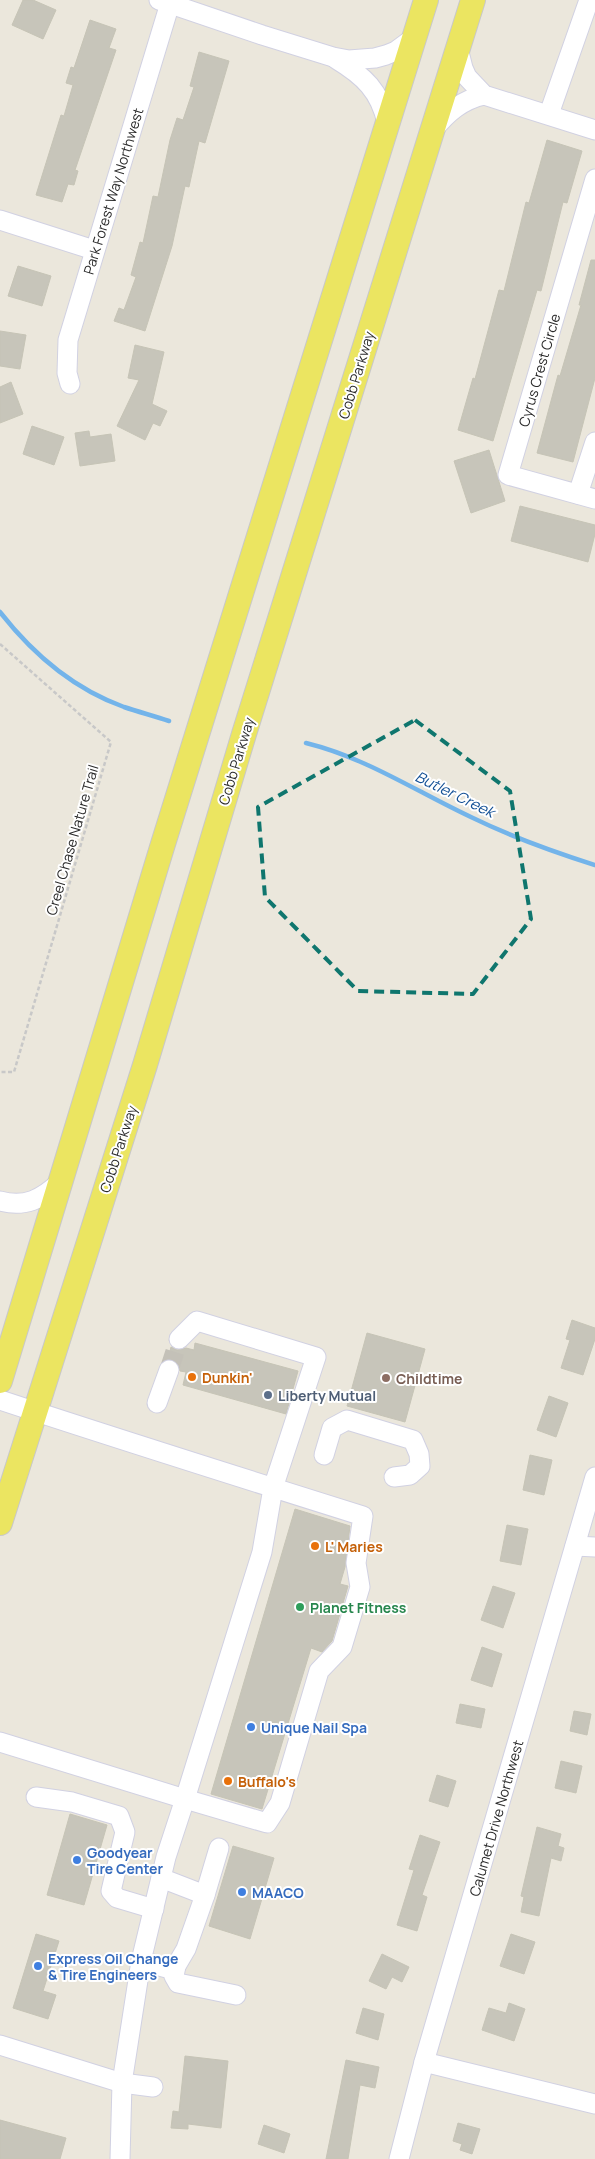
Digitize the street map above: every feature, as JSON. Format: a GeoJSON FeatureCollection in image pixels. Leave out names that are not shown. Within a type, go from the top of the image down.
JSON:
{"type":"FeatureCollection","features":[{"type":"Feature","properties":{"kind":"main road"},"geometry":{"type":"LineString","coordinates":[[0,1381],[426,0]]}},
{"type":"Feature","properties":{"kind":"main road","name":"Cobb Parkway"},"geometry":{"type":"LineString","coordinates":[[0,1523],[145,1065],[244,734],[473,0]]}},
{"type":"Feature","properties":{"kind":"street"},"geometry":{"type":"LineString","coordinates":[[550,114],[588,0]]}},
{"type":"Feature","properties":{"kind":"street"},"geometry":{"type":"LineString","coordinates":[[166,2],[333,57],[348,60],[375,58],[396,51],[414,37]]}},
{"type":"Feature","properties":{"kind":"street","name":"Park Forest Way Northwest"},"geometry":{"type":"LineString","coordinates":[[70,384],[67,373],[68,340],[166,2]]}},
{"type":"Feature","properties":{"kind":"street"},"geometry":{"type":"LineString","coordinates":[[458,48],[467,77],[484,95],[550,114],[595,130]]}},
{"type":"Feature","properties":{"kind":"street"},"geometry":{"type":"LineString","coordinates":[[333,57],[357,73],[374,89],[383,106],[387,123]]}},
{"type":"Feature","properties":{"kind":"street"},"geometry":{"type":"LineString","coordinates":[[432,132],[446,116],[463,102],[484,95]]}},
{"type":"Feature","properties":{"kind":"street","name":"Cyrus Crest Circle"},"geometry":{"type":"LineString","coordinates":[[587,496],[508,475],[595,179]]}},
{"type":"Feature","properties":{"kind":"street"},"geometry":{"type":"LineString","coordinates":[[0,220],[94,250]]}},
{"type":"Feature","properties":{"kind":"street"},"geometry":{"type":"LineString","coordinates":[[587,496],[595,442]]}},
{"type":"Feature","properties":{"kind":"street"},"geometry":{"type":"LineString","coordinates":[[0,1201],[20,1204],[37,1200],[60,1182]]}},
{"type":"Feature","properties":{"kind":"street"},"geometry":{"type":"LineString","coordinates":[[120,2159],[122,2083],[141,1961],[161,1878],[262,1552],[273,1488],[316,1357],[197,1321],[179,1339]]}},
{"type":"Feature","properties":{"kind":"street"},"geometry":{"type":"LineString","coordinates":[[157,1403],[168,1370]]}},
{"type":"Feature","properties":{"kind":"street"},"geometry":{"type":"LineString","coordinates":[[0,1400],[363,1516],[356,1563],[360,1587],[342,1647],[319,1671],[280,1803],[267,1823],[0,1742]]}},
{"type":"Feature","properties":{"kind":"street"},"geometry":{"type":"LineString","coordinates":[[324,1455],[332,1428],[347,1420],[414,1440],[419,1454],[420,1466],[410,1475],[394,1477]]}},
{"type":"Feature","properties":{"kind":"street","name":"Calumet Drive Northwest"},"geometry":{"type":"LineString","coordinates":[[399,2159],[424,2062],[595,1477]]}},
{"type":"Feature","properties":{"kind":"street"},"geometry":{"type":"LineString","coordinates":[[575,1546],[595,1547]]}},
{"type":"Feature","properties":{"kind":"street"},"geometry":{"type":"LineString","coordinates":[[36,1797],[72,1802],[119,1816],[125,1832],[111,1891],[117,1898],[154,1909]]}},
{"type":"Feature","properties":{"kind":"street"},"geometry":{"type":"LineString","coordinates":[[218,1848],[205,1895],[186,1949],[176,1966],[174,1976],[178,1983],[236,1995]]}},
{"type":"Feature","properties":{"kind":"street"},"geometry":{"type":"LineString","coordinates":[[161,1878],[205,1895]]}},
{"type":"Feature","properties":{"kind":"street"},"geometry":{"type":"LineString","coordinates":[[141,1961],[167,1968],[176,1966]]}},
{"type":"Feature","properties":{"kind":"street"},"geometry":{"type":"LineString","coordinates":[[0,2045],[122,2083],[153,2087]]}},
{"type":"Feature","properties":{"kind":"street"},"geometry":{"type":"LineString","coordinates":[[424,2062],[595,2104]]}},
{"type":"Feature","properties":{"kind":"path","name":"Creel Chase Nature Trail"},"geometry":{"type":"LineString","coordinates":[[0,644],[111,742],[14,1072],[0,1072]]}},
{"type":"Feature","properties":{"kind":"highlighted area"},"geometry":{"type":"Polygon","coordinates":[[[415,720],[510,791],[531,919],[473,994],[358,991],[265,897],[258,807],[415,720]]]}},
{"type":"Feature","properties":{"kind":"building"},"geometry":{"type":"Polygon","coordinates":[[[23,0],[33,0],[56,10],[43,39],[12,25],[23,0]]]}},
{"type":"Feature","properties":{"kind":"building"},"geometry":{"type":"Polygon","coordinates":[[[90,20],[116,29],[109,48],[116,50],[75,170],[78,171],[74,185],[68,184],[62,202],[36,195],[61,115],[64,116],[73,85],[66,83],[71,67],[74,68],[90,20]]]}},
{"type":"Feature","properties":{"kind":"building"},"geometry":{"type":"Polygon","coordinates":[[[199,52],[229,61],[205,143],[199,141],[189,187],[185,186],[172,246],[145,331],[114,321],[119,308],[124,310],[136,277],[131,275],[140,242],[143,243],[153,196],[158,197],[170,140],[177,118],[183,120],[194,87],[190,86],[199,52]]]}},
{"type":"Feature","properties":{"kind":"building"},"geometry":{"type":"Polygon","coordinates":[[[547,140],[582,151],[567,203],[563,202],[541,291],[537,290],[493,441],[458,430],[473,378],[475,379],[499,290],[504,291],[526,202],[529,203],[547,140]]]}},
{"type":"Feature","properties":{"kind":"building"},"geometry":{"type":"Polygon","coordinates":[[[591,260],[595,260],[595,378],[573,462],[537,453],[558,375],[560,376],[581,305],[579,305],[591,260]]]}},
{"type":"Feature","properties":{"kind":"building"},"geometry":{"type":"Polygon","coordinates":[[[18,266],[51,276],[42,306],[8,296],[18,266]]]}},
{"type":"Feature","properties":{"kind":"building"},"geometry":{"type":"Polygon","coordinates":[[[0,331],[26,335],[20,369],[0,366],[0,331]]]}},
{"type":"Feature","properties":{"kind":"building"},"geometry":{"type":"Polygon","coordinates":[[[135,345],[164,352],[152,404],[167,411],[160,426],[153,423],[145,440],[117,426],[139,380],[128,378],[135,345]]]}},
{"type":"Feature","properties":{"kind":"building"},"geometry":{"type":"Polygon","coordinates":[[[11,382],[23,414],[0,423],[0,387],[11,382]]]}},
{"type":"Feature","properties":{"kind":"building"},"geometry":{"type":"Polygon","coordinates":[[[32,426],[64,437],[54,465],[23,454],[32,426]]]}},
{"type":"Feature","properties":{"kind":"building"},"geometry":{"type":"Polygon","coordinates":[[[89,431],[90,437],[111,434],[115,461],[80,466],[75,433],[89,431]]]}},
{"type":"Feature","properties":{"kind":"building"},"geometry":{"type":"Polygon","coordinates":[[[489,450],[505,501],[471,513],[454,461],[489,450]]]}},
{"type":"Feature","properties":{"kind":"building"},"geometry":{"type":"Polygon","coordinates":[[[520,506],[595,525],[595,534],[588,562],[511,541],[520,506]]]}},
{"type":"Feature","properties":{"kind":"building"},"geometry":{"type":"Polygon","coordinates":[[[572,1320],[595,1328],[595,1339],[583,1375],[561,1368],[570,1340],[566,1339],[572,1320]]]}},
{"type":"Feature","properties":{"kind":"building","name":"Childtime"},"geometry":{"type":"Polygon","coordinates":[[[367,1333],[425,1349],[405,1422],[347,1406],[367,1333]]]}},
{"type":"Feature","properties":{"kind":"building"},"geometry":{"type":"Polygon","coordinates":[[[195,1343],[298,1371],[286,1414],[183,1385],[186,1372],[180,1371],[177,1362],[168,1359],[171,1347],[177,1350],[186,1348],[194,1350],[195,1343]]]}},
{"type":"Feature","properties":{"kind":"building"},"geometry":{"type":"Polygon","coordinates":[[[549,1396],[568,1403],[556,1437],[537,1430],[549,1396]]]}},
{"type":"Feature","properties":{"kind":"building"},"geometry":{"type":"Polygon","coordinates":[[[530,1455],[552,1460],[544,1495],[523,1490],[530,1455]]]}},
{"type":"Feature","properties":{"kind":"building"},"geometry":{"type":"Polygon","coordinates":[[[295,1509],[350,1526],[345,1567],[340,1584],[348,1586],[332,1641],[322,1652],[311,1648],[262,1809],[211,1794],[295,1509]]]}},
{"type":"Feature","properties":{"kind":"building"},"geometry":{"type":"Polygon","coordinates":[[[507,1525],[528,1529],[521,1565],[500,1561],[507,1525]]]}},
{"type":"Feature","properties":{"kind":"building"},"geometry":{"type":"Polygon","coordinates":[[[493,1586],[515,1593],[503,1628],[481,1620],[493,1586]]]}},
{"type":"Feature","properties":{"kind":"building"},"geometry":{"type":"Polygon","coordinates":[[[482,1647],[502,1654],[492,1687],[471,1680],[482,1647]]]}},
{"type":"Feature","properties":{"kind":"building"},"geometry":{"type":"Polygon","coordinates":[[[460,1704],[485,1709],[481,1728],[456,1723],[460,1704]]]}},
{"type":"Feature","properties":{"kind":"building"},"geometry":{"type":"Polygon","coordinates":[[[574,1711],[591,1714],[587,1735],[570,1731],[574,1711]]]}},
{"type":"Feature","properties":{"kind":"building"},"geometry":{"type":"Polygon","coordinates":[[[561,1761],[582,1766],[576,1793],[555,1788],[561,1761]]]}},
{"type":"Feature","properties":{"kind":"building"},"geometry":{"type":"Polygon","coordinates":[[[437,1775],[456,1781],[448,1807],[429,1801],[437,1775]]]}},
{"type":"Feature","properties":{"kind":"building","name":"Goodyear Tire Center"},"geometry":{"type":"Polygon","coordinates":[[[70,1814],[107,1825],[84,1905],[47,1895],[70,1814]]]}},
{"type":"Feature","properties":{"kind":"building"},"geometry":{"type":"Polygon","coordinates":[[[537,1827],[561,1834],[558,1846],[564,1848],[561,1861],[551,1858],[539,1916],[521,1912],[524,1897],[521,1896],[537,1827]]]}},
{"type":"Feature","properties":{"kind":"building"},"geometry":{"type":"Polygon","coordinates":[[[420,1835],[440,1842],[422,1895],[427,1897],[417,1931],[397,1925],[414,1870],[409,1869],[420,1835]]]}},
{"type":"Feature","properties":{"kind":"building","name":"MAACO"},"geometry":{"type":"Polygon","coordinates":[[[233,1846],[274,1858],[250,1939],[209,1926],[233,1846]]]}},
{"type":"Feature","properties":{"kind":"building","name":"Express Oil Change & Tire Engineers"},"geometry":{"type":"Polygon","coordinates":[[[36,1934],[59,1941],[43,1991],[56,1995],[48,2019],[13,2008],[36,1934]]]}},
{"type":"Feature","properties":{"kind":"building"},"geometry":{"type":"Polygon","coordinates":[[[511,1934],[535,1942],[524,1974],[500,1966],[511,1934]]]}},
{"type":"Feature","properties":{"kind":"building"},"geometry":{"type":"Polygon","coordinates":[[[382,1954],[409,1967],[402,1982],[392,1977],[386,1989],[369,1981],[382,1954]]]}},
{"type":"Feature","properties":{"kind":"building"},"geometry":{"type":"Polygon","coordinates":[[[509,2003],[525,2009],[514,2041],[482,2030],[489,2008],[506,2013],[509,2003]]]}},
{"type":"Feature","properties":{"kind":"building"},"geometry":{"type":"Polygon","coordinates":[[[363,2008],[384,2014],[378,2040],[356,2033],[363,2008]]]}},
{"type":"Feature","properties":{"kind":"building"},"geometry":{"type":"Polygon","coordinates":[[[185,2056],[228,2061],[221,2128],[188,2124],[188,2129],[171,2128],[173,2111],[179,2112],[185,2056]]]}},
{"type":"Feature","properties":{"kind":"building"},"geometry":{"type":"Polygon","coordinates":[[[346,2060],[379,2067],[375,2088],[360,2085],[348,2159],[326,2159],[346,2060]]]}},
{"type":"Feature","properties":{"kind":"building"},"geometry":{"type":"Polygon","coordinates":[[[0,2120],[66,2138],[60,2159],[0,2159],[0,2120]]]}},
{"type":"Feature","properties":{"kind":"building"},"geometry":{"type":"Polygon","coordinates":[[[458,2123],[480,2129],[472,2154],[460,2150],[462,2144],[453,2141],[458,2123]]]}},
{"type":"Feature","properties":{"kind":"building"},"geometry":{"type":"Polygon","coordinates":[[[264,2125],[290,2134],[284,2153],[258,2144],[264,2125]]]}},
{"type":"Feature","properties":{"kind":"waterway","name":"Butler Creek"},"geometry":{"type":"LineString","coordinates":[[0,612],[26,642],[71,680],[124,707],[169,721]]}},
{"type":"Feature","properties":{"kind":"waterway","name":"Butler Creek"},"geometry":{"type":"LineString","coordinates":[[306,743],[328,749],[371,766],[503,832],[595,865]]}},
{"type":"Feature","properties":{"kind":"tunnel"},"geometry":{"type":"LineString","coordinates":[[169,1370],[179,1339]]}},
{"type":"Feature","properties":{"kind":"place","name":"Dunkin'"},"geometry":{"type":"Point","coordinates":[192,1377]}},
{"type":"Feature","properties":{"kind":"place","name":"Childtime"},"geometry":{"type":"Point","coordinates":[386,1378]}},
{"type":"Feature","properties":{"kind":"place","name":"Liberty Mutual"},"geometry":{"type":"Point","coordinates":[268,1395]}},
{"type":"Feature","properties":{"kind":"place","name":"L' Maries"},"geometry":{"type":"Point","coordinates":[315,1546]}},
{"type":"Feature","properties":{"kind":"place","name":"Planet Fitness"},"geometry":{"type":"Point","coordinates":[300,1607]}},
{"type":"Feature","properties":{"kind":"place","name":"Unique Nail Spa"},"geometry":{"type":"Point","coordinates":[251,1727]}},
{"type":"Feature","properties":{"kind":"place","name":"Buffalo's"},"geometry":{"type":"Point","coordinates":[228,1781]}},
{"type":"Feature","properties":{"kind":"place","name":"Goodyear Tire Center"},"geometry":{"type":"Point","coordinates":[77,1860]}},
{"type":"Feature","properties":{"kind":"place","name":"MAACO"},"geometry":{"type":"Point","coordinates":[242,1892]}},
{"type":"Feature","properties":{"kind":"place","name":"Express Oil Change & Tire Engineers"},"geometry":{"type":"Point","coordinates":[38,1966]}}]}
